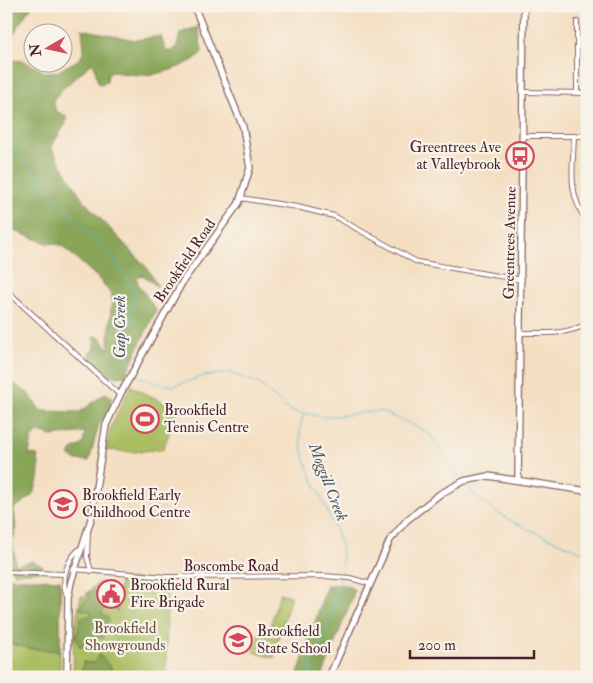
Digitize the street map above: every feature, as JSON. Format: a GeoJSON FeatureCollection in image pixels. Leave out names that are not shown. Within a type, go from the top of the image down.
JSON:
{"type":"FeatureCollection","features":[{"type":"Feature","properties":{"kind":"main road","name":"Brookfield Road"},"geometry":{"type":"LineString","coordinates":[[67,677],[68,598],[74,569],[88,532],[104,435],[120,395],[183,281],[242,198],[250,168],[244,127],[194,6]]}},
{"type":"Feature","properties":{"kind":"main road"},"geometry":{"type":"LineString","coordinates":[[360,6],[387,10],[412,6]]}},
{"type":"Feature","properties":{"kind":"main road","name":"Greentrees Avenue"},"geometry":{"type":"LineString","coordinates":[[518,480],[524,136],[524,6]]}},
{"type":"Feature","properties":{"kind":"main road"},"geometry":{"type":"LineString","coordinates":[[329,677],[390,540],[407,520],[453,486],[477,478],[493,476],[587,491]]}},
{"type":"Feature","properties":{"kind":"street"},"geometry":{"type":"LineString","coordinates":[[577,22],[577,93]]}},
{"type":"Feature","properties":{"kind":"street"},"geometry":{"type":"LineString","coordinates":[[524,92],[587,93]]}},
{"type":"Feature","properties":{"kind":"street"},"geometry":{"type":"LineString","coordinates":[[524,136],[587,136]]}},
{"type":"Feature","properties":{"kind":"street"},"geometry":{"type":"LineString","coordinates":[[574,136],[573,195],[576,207],[587,221]]}},
{"type":"Feature","properties":{"kind":"street"},"geometry":{"type":"LineString","coordinates":[[242,198],[297,207],[334,216],[424,264],[522,280]]}},
{"type":"Feature","properties":{"kind":"street"},"geometry":{"type":"LineString","coordinates":[[6,290],[120,395]]}},
{"type":"Feature","properties":{"kind":"street"},"geometry":{"type":"LineString","coordinates":[[521,333],[562,332],[576,330],[587,324]]}},
{"type":"Feature","properties":{"kind":"street"},"geometry":{"type":"LineString","coordinates":[[88,532],[87,557],[91,570]]}},
{"type":"Feature","properties":{"kind":"street"},"geometry":{"type":"LineString","coordinates":[[68,598],[64,574],[74,553],[82,547]]}},
{"type":"Feature","properties":{"kind":"street","name":"Boscombe Road"},"geometry":{"type":"LineString","coordinates":[[74,569],[167,577],[333,577],[371,584]]}},
{"type":"Feature","properties":{"kind":"street"},"geometry":{"type":"LineString","coordinates":[[6,572],[64,574]]}},
{"type":"Feature","properties":{"kind":"green space"},"geometry":{"type":"Polygon","coordinates":[[[6,6],[32,6],[19,25],[10,44],[9,60],[22,61],[22,72],[72,72],[72,63],[80,59],[84,50],[82,29],[135,40],[161,36],[165,50],[171,52],[177,47],[180,33],[198,27],[202,52],[192,61],[168,71],[152,75],[111,72],[108,74],[107,82],[101,84],[98,83],[94,65],[91,64],[61,90],[53,101],[56,111],[66,116],[66,123],[51,147],[83,200],[148,269],[158,287],[143,275],[137,277],[138,284],[156,310],[125,376],[119,377],[108,374],[88,354],[95,349],[94,337],[96,336],[102,339],[108,350],[112,295],[97,277],[61,245],[47,243],[6,228],[6,6]]]}},
{"type":"Feature","properties":{"kind":"green space"},"geometry":{"type":"Polygon","coordinates":[[[6,379],[28,393],[41,411],[80,412],[106,393],[112,398],[109,411],[99,424],[89,461],[75,460],[69,455],[72,450],[83,444],[85,432],[53,436],[38,432],[32,438],[29,454],[37,455],[39,464],[37,482],[31,496],[14,508],[16,531],[12,541],[16,565],[32,561],[44,567],[40,571],[15,573],[6,566],[6,379]]]}},
{"type":"Feature","properties":{"kind":"green space","name":"Brookfield Tennis Centre"},"geometry":{"type":"Polygon","coordinates":[[[131,386],[178,410],[163,449],[134,452],[106,450],[111,427],[131,386]]]}},
{"type":"Feature","properties":{"kind":"green space"},"geometry":{"type":"Polygon","coordinates":[[[6,578],[60,580],[60,677],[6,677],[6,578]]]}},
{"type":"Feature","properties":{"kind":"green space"},"geometry":{"type":"Polygon","coordinates":[[[6,578],[60,580],[60,651],[31,649],[6,642],[6,578]]]}},
{"type":"Feature","properties":{"kind":"green space","name":"Brookfield Showgrounds"},"geometry":{"type":"Polygon","coordinates":[[[120,579],[167,581],[166,677],[73,677],[74,630],[81,596],[119,597],[120,579]]]}},
{"type":"Feature","properties":{"kind":"green space"},"geometry":{"type":"Polygon","coordinates":[[[100,581],[105,598],[114,597],[119,605],[117,611],[108,605],[103,611],[102,615],[108,617],[109,621],[100,629],[106,632],[103,638],[91,636],[87,639],[88,648],[79,646],[76,637],[81,617],[90,616],[92,612],[80,609],[83,602],[90,598],[86,594],[100,581]]]}},
{"type":"Feature","properties":{"kind":"green space"},"geometry":{"type":"Polygon","coordinates":[[[327,585],[346,585],[355,590],[322,677],[297,677],[327,585]]]}},
{"type":"Feature","properties":{"kind":"green space"},"geometry":{"type":"Polygon","coordinates":[[[280,593],[291,596],[279,637],[268,633],[280,593]]]}},
{"type":"Feature","properties":{"kind":"green space"},"geometry":{"type":"Polygon","coordinates":[[[259,633],[279,639],[274,658],[253,652],[259,633]]]}},
{"type":"Feature","properties":{"kind":"green space"},"geometry":{"type":"Polygon","coordinates":[[[99,654],[111,668],[115,677],[89,677],[82,671],[83,662],[94,663],[99,654]]]}},
{"type":"Feature","properties":{"kind":"waterway","name":"Gap Creek"},"geometry":{"type":"LineString","coordinates":[[6,139],[66,209],[111,257],[126,278],[134,297],[127,349],[133,368]]}},
{"type":"Feature","properties":{"kind":"waterway","name":"Gap Creek"},"geometry":{"type":"LineString","coordinates":[[135,371],[138,376],[156,383],[174,386],[204,376],[230,373],[258,383],[290,411],[324,417],[381,411],[428,432],[460,477]]}},
{"type":"Feature","properties":{"kind":"waterway","name":"Moggill Creek"},"geometry":{"type":"LineString","coordinates":[[304,414],[300,428],[301,444],[313,480],[337,532],[342,561],[332,613],[308,677]]}},
{"type":"Feature","properties":{"kind":"waterway","name":"Moggill Creek"},"geometry":{"type":"LineString","coordinates":[[466,484],[477,497],[505,517],[521,526],[587,554]]}},
{"type":"Feature","properties":{"kind":"place","name":"Greentrees Ave at Valleybrook"},"geometry":{"type":"Point","coordinates":[520,156]}},
{"type":"Feature","properties":{"kind":"place","name":"Brookfield Tennis Centre"},"geometry":{"type":"Point","coordinates":[145,419]}},
{"type":"Feature","properties":{"kind":"place","name":"Brookfield Early Childhood Centre"},"geometry":{"type":"Point","coordinates":[63,504]}},
{"type":"Feature","properties":{"kind":"place","name":"Brookfield Rural Fire Brigade"},"geometry":{"type":"Point","coordinates":[111,594]}},
{"type":"Feature","properties":{"kind":"place","name":"Brookfield State School"},"geometry":{"type":"Point","coordinates":[238,640]}}]}
